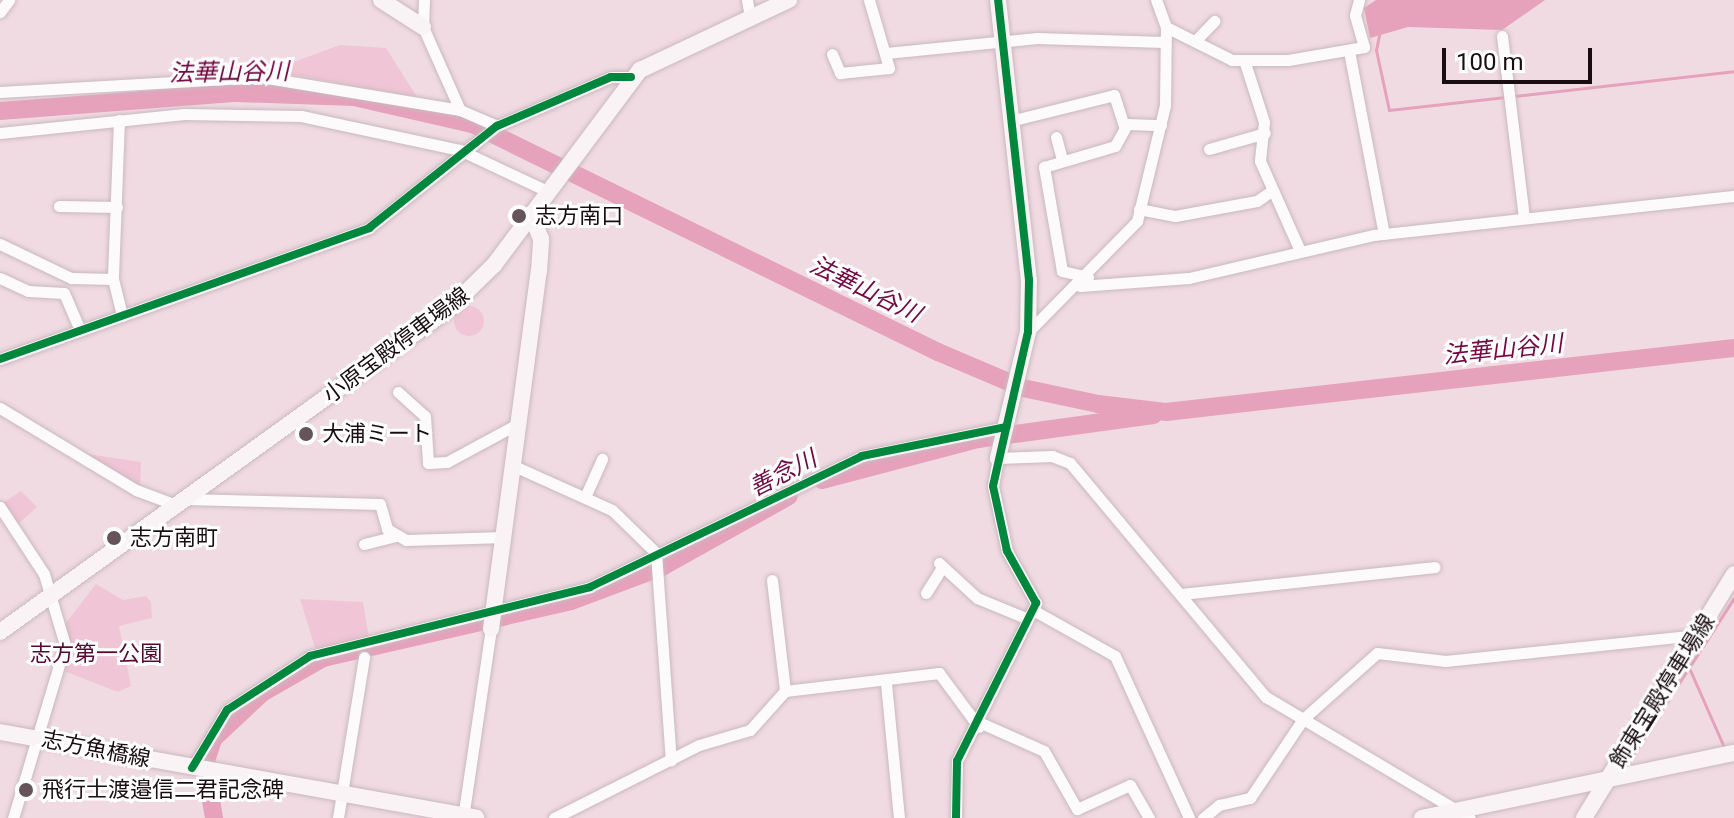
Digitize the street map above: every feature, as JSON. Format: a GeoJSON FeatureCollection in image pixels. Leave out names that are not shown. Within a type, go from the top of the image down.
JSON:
{"type":"FeatureCollection","features":[{"type":"Feature","properties":{"kind":"main road"},"geometry":{"type":"LineString","coordinates":[[381,0],[423,27]]}},
{"type":"Feature","properties":{"kind":"main road","name":"小原宝殿停車場線"},"geometry":{"type":"LineString","coordinates":[[0,632],[449,309],[494,265],[566,162],[631,77],[748,8],[789,0]]}},
{"type":"Feature","properties":{"kind":"main road"},"geometry":{"type":"LineString","coordinates":[[998,0],[1028,332],[1000,453]]}},
{"type":"Feature","properties":{"kind":"main road"},"geometry":{"type":"LineString","coordinates":[[491,629],[541,239],[531,214]]}},
{"type":"Feature","properties":{"kind":"main road","name":"飾東宝殿停車場線"},"geometry":{"type":"LineString","coordinates":[[1615,778],[1734,574]]}},
{"type":"Feature","properties":{"kind":"main road","name":"志方魚橋線"},"geometry":{"type":"LineString","coordinates":[[0,732],[468,817]]}},
{"type":"Feature","properties":{"kind":"main road","name":"飾東宝殿停車場線"},"geometry":{"type":"LineString","coordinates":[[1615,778],[1734,753]]}},
{"type":"Feature","properties":{"kind":"main road"},"geometry":{"type":"LineString","coordinates":[[1422,818],[1464,814],[1615,778]]}},
{"type":"Feature","properties":{"kind":"main road"},"geometry":{"type":"LineString","coordinates":[[1584,818],[1615,778]]}},
{"type":"Feature","properties":{"kind":"street"},"geometry":{"type":"LineString","coordinates":[[0,12],[9,0]]}},
{"type":"Feature","properties":{"kind":"street"},"geometry":{"type":"LineString","coordinates":[[424,0],[423,27],[460,110]]}},
{"type":"Feature","properties":{"kind":"street"},"geometry":{"type":"LineString","coordinates":[[832,54],[840,73],[889,68],[869,0]]}},
{"type":"Feature","properties":{"kind":"street"},"geometry":{"type":"LineString","coordinates":[[1028,332],[1084,282],[1130,233],[1161,125],[1166,27],[1156,0]]}},
{"type":"Feature","properties":{"kind":"street"},"geometry":{"type":"LineString","coordinates":[[1166,27],[1245,63],[1349,51],[1364,47],[1355,15],[1359,0]]}},
{"type":"Feature","properties":{"kind":"street"},"geometry":{"type":"LineString","coordinates":[[1195,41],[1214,21]]}},
{"type":"Feature","properties":{"kind":"street"},"geometry":{"type":"LineString","coordinates":[[1502,36],[1524,218]]}},
{"type":"Feature","properties":{"kind":"street"},"geometry":{"type":"LineString","coordinates":[[886,53],[1002,41],[1164,42]]}},
{"type":"Feature","properties":{"kind":"street"},"geometry":{"type":"LineString","coordinates":[[1349,51],[1384,234]]}},
{"type":"Feature","properties":{"kind":"street"},"geometry":{"type":"LineString","coordinates":[[1245,63],[1265,133],[1260,161],[1300,251]]}},
{"type":"Feature","properties":{"kind":"street"},"geometry":{"type":"LineString","coordinates":[[0,92],[261,77],[460,110],[497,126]]}},
{"type":"Feature","properties":{"kind":"street"},"geometry":{"type":"LineString","coordinates":[[0,359],[369,228],[467,153],[497,126],[611,77],[631,77]]}},
{"type":"Feature","properties":{"kind":"street"},"geometry":{"type":"LineString","coordinates":[[1010,121],[1114,95],[1124,125],[1115,146],[1062,159],[1044,167],[1062,271],[1084,282],[1139,286],[1384,234],[1734,196]]}},
{"type":"Feature","properties":{"kind":"street"},"geometry":{"type":"LineString","coordinates":[[0,133],[119,120],[288,115],[383,128],[467,153],[549,188]]}},
{"type":"Feature","properties":{"kind":"street"},"geometry":{"type":"LineString","coordinates":[[119,120],[113,279],[122,316]]}},
{"type":"Feature","properties":{"kind":"street"},"geometry":{"type":"LineString","coordinates":[[1124,125],[1161,125]]}},
{"type":"Feature","properties":{"kind":"street"},"geometry":{"type":"LineString","coordinates":[[1209,149],[1265,133]]}},
{"type":"Feature","properties":{"kind":"street"},"geometry":{"type":"LineString","coordinates":[[1056,137],[1062,159]]}},
{"type":"Feature","properties":{"kind":"street"},"geometry":{"type":"LineString","coordinates":[[1139,209],[1175,216],[1257,201],[1273,190]]}},
{"type":"Feature","properties":{"kind":"street"},"geometry":{"type":"LineString","coordinates":[[59,206],[117,207]]}},
{"type":"Feature","properties":{"kind":"street"},"geometry":{"type":"LineString","coordinates":[[0,244],[71,278],[113,279]]}},
{"type":"Feature","properties":{"kind":"street"},"geometry":{"type":"LineString","coordinates":[[0,278],[28,291],[64,293],[80,330]]}},
{"type":"Feature","properties":{"kind":"street"},"geometry":{"type":"LineString","coordinates":[[398,392],[425,416],[428,463],[447,462],[519,423]]}},
{"type":"Feature","properties":{"kind":"street"},"geometry":{"type":"LineString","coordinates":[[0,408],[136,490],[180,502],[380,504],[396,536]]}},
{"type":"Feature","properties":{"kind":"street"},"geometry":{"type":"LineString","coordinates":[[196,768],[227,710],[295,663],[335,646],[493,611],[656,561],[862,456],[1006,428]]}},
{"type":"Feature","properties":{"kind":"street"},"geometry":{"type":"LineString","coordinates":[[956,818],[955,768],[980,725],[1035,597],[1003,536],[993,486],[1000,453],[1065,458],[1261,692],[1464,814]]}},
{"type":"Feature","properties":{"kind":"street"},"geometry":{"type":"LineString","coordinates":[[585,497],[602,459]]}},
{"type":"Feature","properties":{"kind":"street"},"geometry":{"type":"LineString","coordinates":[[514,466],[612,510],[656,561],[671,760]]}},
{"type":"Feature","properties":{"kind":"street"},"geometry":{"type":"LineString","coordinates":[[0,507],[52,596],[65,645],[13,818]]}},
{"type":"Feature","properties":{"kind":"street"},"geometry":{"type":"LineString","coordinates":[[364,544],[396,536],[505,537]]}},
{"type":"Feature","properties":{"kind":"street"},"geometry":{"type":"LineString","coordinates":[[926,593],[941,565],[977,598],[1030,614],[1115,656],[1189,818]]}},
{"type":"Feature","properties":{"kind":"street"},"geometry":{"type":"LineString","coordinates":[[1182,594],[1435,567]]}},
{"type":"Feature","properties":{"kind":"street"},"geometry":{"type":"LineString","coordinates":[[772,580],[785,691]]}},
{"type":"Feature","properties":{"kind":"street"},"geometry":{"type":"LineString","coordinates":[[468,817],[491,629]]}},
{"type":"Feature","properties":{"kind":"street"},"geometry":{"type":"LineString","coordinates":[[1203,818],[1219,805],[1250,798],[1303,719],[1377,653],[1446,661],[1696,635]]}},
{"type":"Feature","properties":{"kind":"street"},"geometry":{"type":"LineString","coordinates":[[338,818],[364,657]]}},
{"type":"Feature","properties":{"kind":"street"},"geometry":{"type":"LineString","coordinates":[[554,818],[671,760],[750,730],[785,691],[886,683],[939,673],[980,725],[1044,751],[1077,809],[1130,785],[1149,818]]}},
{"type":"Feature","properties":{"kind":"street"},"geometry":{"type":"LineString","coordinates":[[886,683],[899,818]]}},
{"type":"Feature","properties":{"kind":"green space"},"geometry":{"type":"Polygon","coordinates":[[[340,45],[386,48],[417,97],[269,71],[340,45]]]}},
{"type":"Feature","properties":{"kind":"green space"},"geometry":{"type":"Polygon","coordinates":[[[469,306],[480,310],[484,321],[480,332],[469,336],[458,332],[454,321],[458,310],[469,306]]]}},
{"type":"Feature","properties":{"kind":"green space"},"geometry":{"type":"Polygon","coordinates":[[[87,454],[141,462],[140,488],[87,454]]]}},
{"type":"Feature","properties":{"kind":"green space"},"geometry":{"type":"Polygon","coordinates":[[[21,491],[37,507],[17,525],[1,504],[21,491]]]}},
{"type":"Feature","properties":{"kind":"green space","name":"志方第一公園"},"geometry":{"type":"Polygon","coordinates":[[[96,584],[123,600],[146,596],[151,602],[152,618],[119,626],[131,686],[118,692],[64,671],[65,624],[96,584]]]}},
{"type":"Feature","properties":{"kind":"green space"},"geometry":{"type":"Polygon","coordinates":[[[300,599],[363,602],[369,638],[316,651],[300,599]]]}},
{"type":"Feature","properties":{"kind":"shaded area"},"geometry":{"type":"Polygon","coordinates":[[[1376,0],[1545,0],[1502,30],[1408,27],[1370,38],[1364,8],[1376,0]]]}},
{"type":"Feature","properties":{"kind":"waterway"},"geometry":{"type":"LineString","coordinates":[[1380,31],[1376,50],[1389,110],[1734,71]]}},
{"type":"Feature","properties":{"kind":"waterway","name":"法華山谷川"},"geometry":{"type":"LineString","coordinates":[[0,111],[236,93],[354,97],[472,124],[938,352],[1023,388],[1098,404],[1166,412],[1734,348]]}},
{"type":"Feature","properties":{"kind":"waterway","name":"善念川"},"geometry":{"type":"LineString","coordinates":[[822,480],[978,439],[1153,415]]}},
{"type":"Feature","properties":{"kind":"waterway","name":"善念川"},"geometry":{"type":"LineString","coordinates":[[214,818],[205,764],[213,739],[262,693],[323,658],[571,601],[662,567],[789,496]]}},
{"type":"Feature","properties":{"kind":"waterway"},"geometry":{"type":"LineString","coordinates":[[1633,754],[1734,598]]}},
{"type":"Feature","properties":{"kind":"waterway"},"geometry":{"type":"LineString","coordinates":[[1690,670],[1724,747]]}},
{"type":"Feature","properties":{"kind":"cycle path"},"geometry":{"type":"LineString","coordinates":[[956,818],[957,761],[1036,603],[1007,551],[993,486],[1028,332],[1029,280],[998,0]]}},
{"type":"Feature","properties":{"kind":"cycle path"},"geometry":{"type":"LineString","coordinates":[[0,359],[369,228],[497,126],[611,77],[631,77]]}},
{"type":"Feature","properties":{"kind":"cycle path"},"geometry":{"type":"LineString","coordinates":[[192,768],[227,710],[310,656],[590,587],[862,456],[1006,427]]}},
{"type":"Feature","properties":{"kind":"place","name":"志方南口"},"geometry":{"type":"Point","coordinates":[519,216]}},
{"type":"Feature","properties":{"kind":"place","name":"大浦ミート"},"geometry":{"type":"Point","coordinates":[306,434]}},
{"type":"Feature","properties":{"kind":"place","name":"志方南町"},"geometry":{"type":"Point","coordinates":[114,538]}},
{"type":"Feature","properties":{"kind":"place","name":"飛行士渡邉信二君記念碑"},"geometry":{"type":"Point","coordinates":[26,790]}}]}
